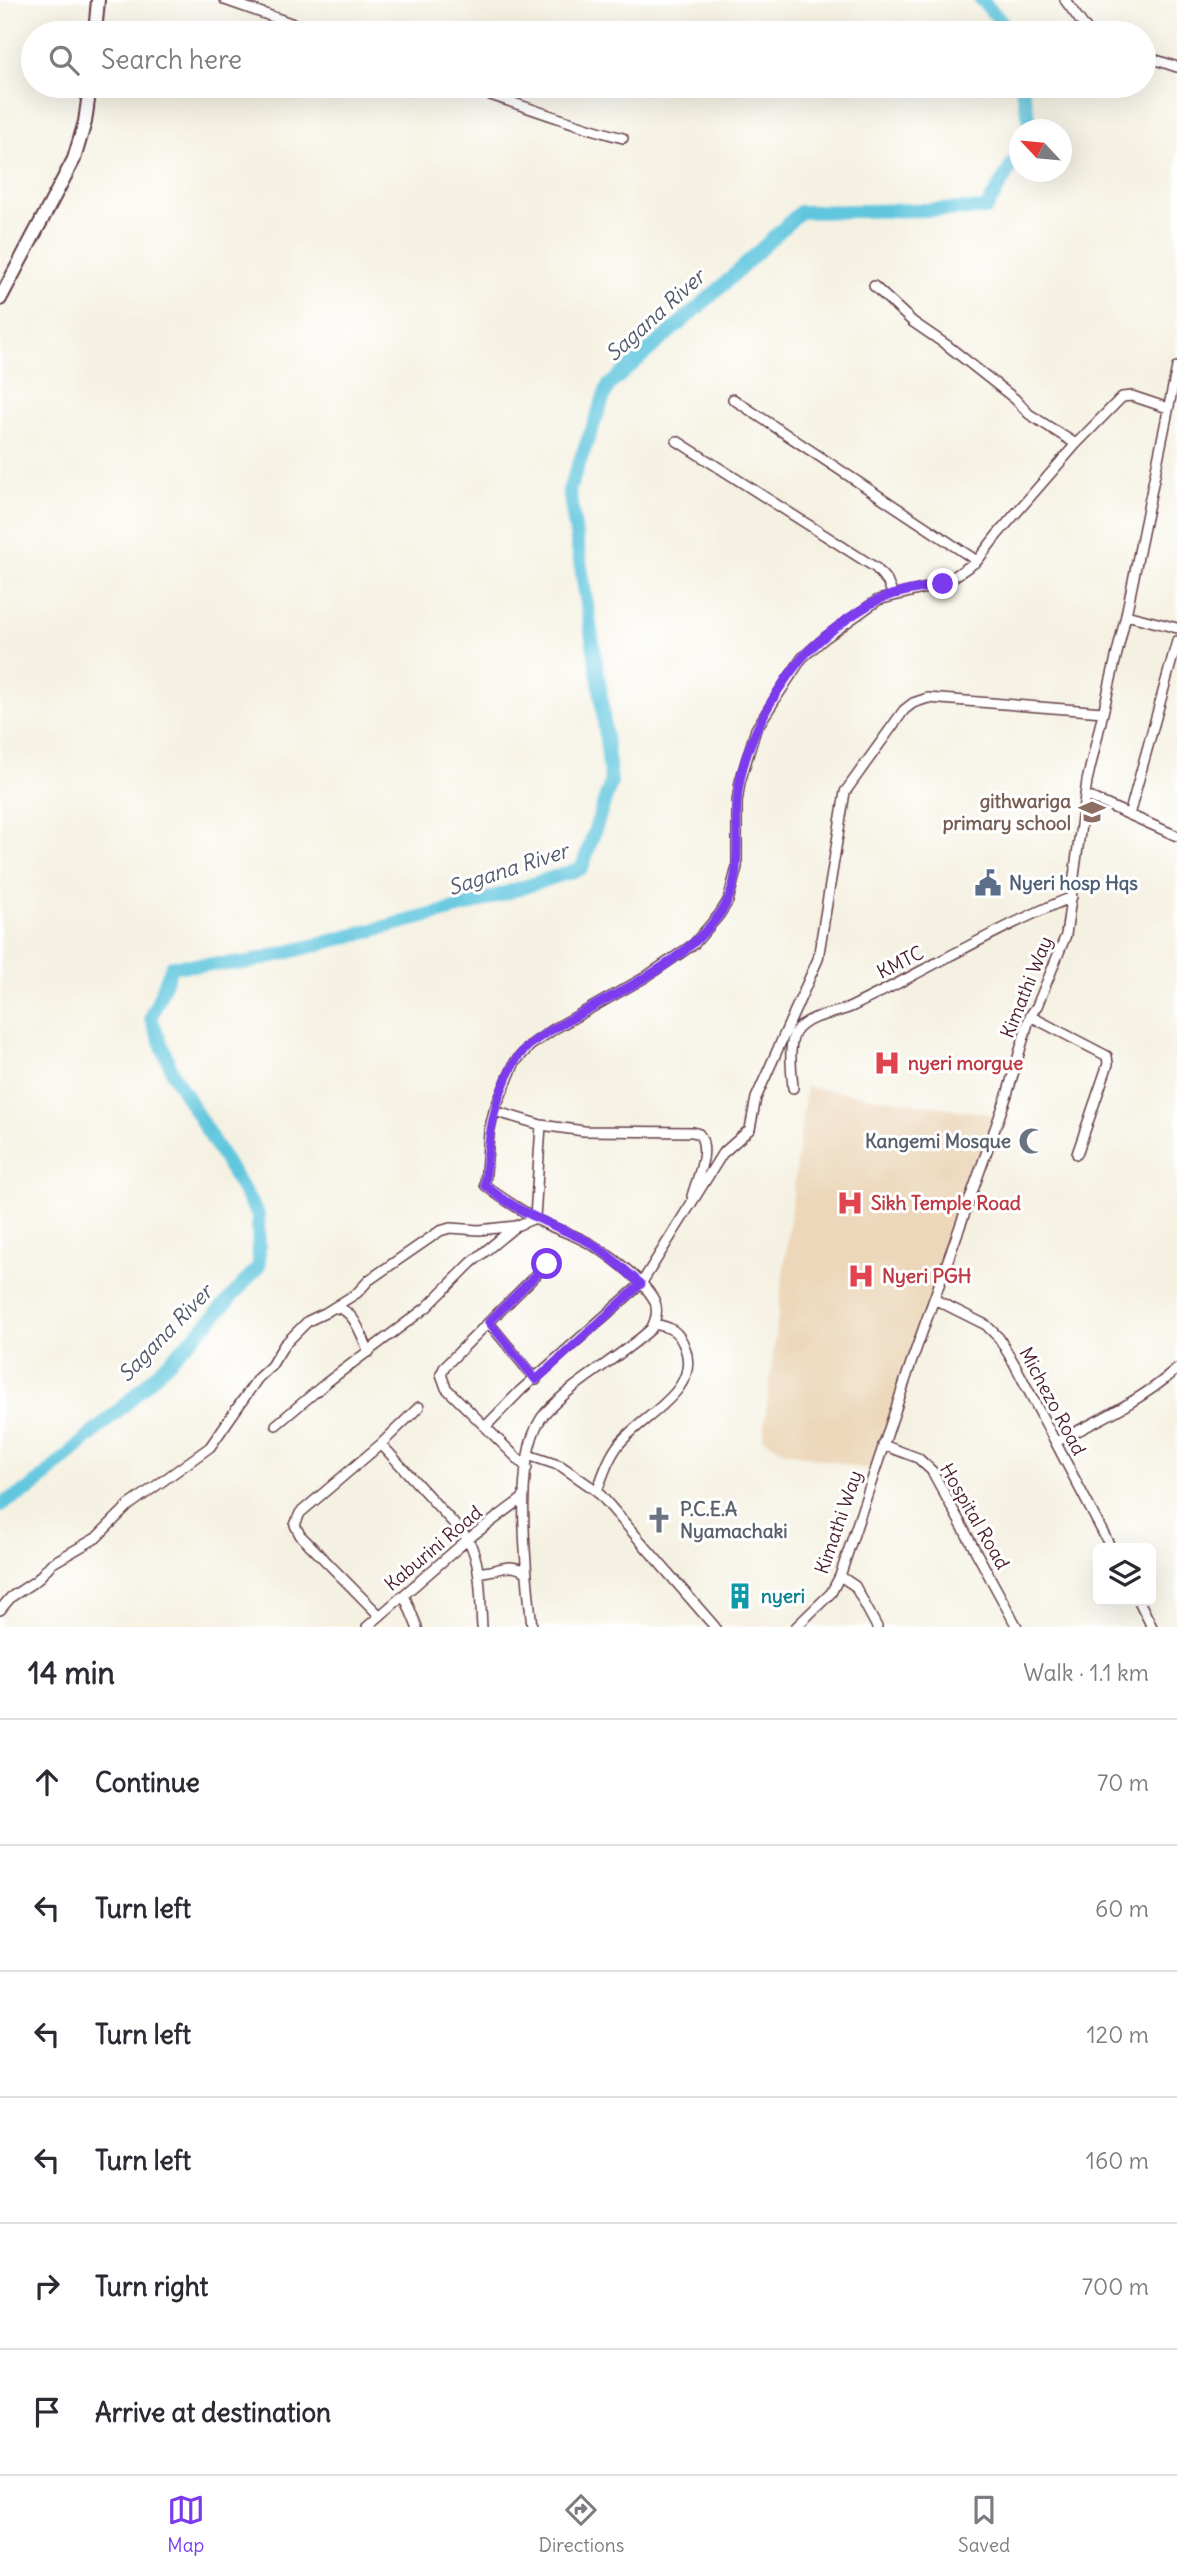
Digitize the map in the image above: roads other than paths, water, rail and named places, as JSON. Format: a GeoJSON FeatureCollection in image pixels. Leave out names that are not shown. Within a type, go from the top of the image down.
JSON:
{"type":"FeatureCollection","features":[{"type":"Feature","properties":{"kind":"main road"},"geometry":{"type":"LineString","coordinates":[[96,21],[98,0]]}},
{"type":"Feature","properties":{"kind":"main road"},"geometry":{"type":"LineString","coordinates":[[0,299],[74,159],[85,122],[88,98]]}},
{"type":"Feature","properties":{"kind":"street"},"geometry":{"type":"LineString","coordinates":[[225,0],[285,21]]}},
{"type":"Feature","properties":{"kind":"street"},"geometry":{"type":"LineString","coordinates":[[1065,0],[1080,21]]}},
{"type":"Feature","properties":{"kind":"street"},"geometry":{"type":"LineString","coordinates":[[1156,60],[1177,67]]}},
{"type":"Feature","properties":{"kind":"street"},"geometry":{"type":"LineString","coordinates":[[503,98],[584,129],[623,138]]}},
{"type":"Feature","properties":{"kind":"street"},"geometry":{"type":"LineString","coordinates":[[874,286],[914,322],[1015,398],[1029,414],[1076,444]]}},
{"type":"Feature","properties":{"kind":"street","name":"Kimathi Way"},"geometry":{"type":"LineString","coordinates":[[796,1627],[831,1593],[840,1576],[883,1445],[1007,1094],[1030,1016],[1037,1006],[1066,935],[1085,795],[1126,615],[1177,367]]}},
{"type":"Feature","properties":{"kind":"street"},"geometry":{"type":"LineString","coordinates":[[532,1627],[526,1572],[523,1497],[531,1439],[543,1415],[566,1394],[642,1337],[654,1324],[657,1311],[654,1300],[641,1284],[606,1254],[586,1241],[535,1218],[485,1185],[489,1132],[494,1111],[515,1062],[531,1045],[564,1023],[645,978],[694,944],[719,915],[728,901],[737,867],[737,802],[740,782],[756,729],[793,670],[813,648],[878,600],[943,584],[977,561],[1076,444],[1122,397],[1132,396],[1168,408]]}},
{"type":"Feature","properties":{"kind":"street"},"geometry":{"type":"LineString","coordinates":[[733,399],[977,561]]}},
{"type":"Feature","properties":{"kind":"street"},"geometry":{"type":"LineString","coordinates":[[677,441],[876,568],[887,581],[893,595]]}},
{"type":"Feature","properties":{"kind":"street"},"geometry":{"type":"LineString","coordinates":[[1126,615],[1177,628]]}},
{"type":"Feature","properties":{"kind":"street"},"geometry":{"type":"LineString","coordinates":[[1129,815],[1177,641]]}},
{"type":"Feature","properties":{"kind":"street"},"geometry":{"type":"LineString","coordinates":[[486,1426],[641,1284],[722,1154],[750,1129],[755,1098],[818,960],[845,792],[904,710],[913,703],[928,698],[1103,712]]}},
{"type":"Feature","properties":{"kind":"street"},"geometry":{"type":"LineString","coordinates":[[1085,795],[1177,836]]}},
{"type":"Feature","properties":{"kind":"street","name":"KMTC"},"geometry":{"type":"LineString","coordinates":[[793,1088],[790,1062],[794,1033],[806,1021],[847,1009],[986,936],[1072,897]]}},
{"type":"Feature","properties":{"kind":"street"},"geometry":{"type":"LineString","coordinates":[[1030,1016],[1107,1056],[1108,1064],[1077,1154]]}},
{"type":"Feature","properties":{"kind":"street"},"geometry":{"type":"LineString","coordinates":[[494,1111],[541,1125],[584,1131],[698,1134],[704,1145],[703,1156],[688,1208]]}},
{"type":"Feature","properties":{"kind":"street"},"geometry":{"type":"LineString","coordinates":[[535,1218],[541,1125]]}},
{"type":"Feature","properties":{"kind":"street"},"geometry":{"type":"LineString","coordinates":[[276,1425],[348,1366],[427,1307],[471,1263],[516,1226],[535,1218]]}},
{"type":"Feature","properties":{"kind":"street"},"geometry":{"type":"LineString","coordinates":[[0,1611],[11,1597],[37,1580],[51,1564],[96,1538],[128,1506],[210,1447],[258,1378],[271,1366],[284,1345],[308,1321],[333,1308],[440,1231],[450,1228],[468,1231],[516,1226]]}},
{"type":"Feature","properties":{"kind":"street"},"geometry":{"type":"LineString","coordinates":[[527,1468],[446,1388],[441,1374],[445,1366],[547,1264]]}},
{"type":"Feature","properties":{"kind":"street","name":"Michezo Road"},"geometry":{"type":"LineString","coordinates":[[934,1299],[993,1331],[1015,1365],[1108,1543]]}},
{"type":"Feature","properties":{"kind":"street"},"geometry":{"type":"LineString","coordinates":[[333,1308],[341,1307],[348,1311],[369,1352]]}},
{"type":"Feature","properties":{"kind":"street"},"geometry":{"type":"LineString","coordinates":[[489,1322],[536,1380]]}},
{"type":"Feature","properties":{"kind":"street"},"geometry":{"type":"LineString","coordinates":[[597,1491],[617,1446],[671,1397],[688,1373],[687,1352],[678,1332],[654,1324]]}},
{"type":"Feature","properties":{"kind":"street"},"geometry":{"type":"LineString","coordinates":[[1056,1442],[1158,1385],[1177,1369]]}},
{"type":"Feature","properties":{"kind":"street"},"geometry":{"type":"LineString","coordinates":[[380,1616],[300,1535],[295,1525],[300,1513],[381,1444],[419,1407]]}},
{"type":"Feature","properties":{"kind":"street"},"geometry":{"type":"LineString","coordinates":[[381,1444],[468,1539],[474,1550],[478,1572],[482,1627]]}},
{"type":"Feature","properties":{"kind":"street","name":"Hospital Road"},"geometry":{"type":"LineString","coordinates":[[883,1445],[911,1454],[932,1471],[1017,1627]]}},
{"type":"Feature","properties":{"kind":"street"},"geometry":{"type":"LineString","coordinates":[[528,1455],[561,1466],[597,1491],[715,1627]]}},
{"type":"Feature","properties":{"kind":"street","name":"Kaburini Road"},"geometry":{"type":"LineString","coordinates":[[368,1627],[468,1539],[523,1497]]}},
{"type":"Feature","properties":{"kind":"street"},"geometry":{"type":"LineString","coordinates":[[478,1572],[490,1572],[509,1565],[526,1572]]}},
{"type":"Feature","properties":{"kind":"street"},"geometry":{"type":"LineString","coordinates":[[840,1576],[855,1586],[877,1627]]}},
{"type":"Feature","properties":{"kind":"street"},"geometry":{"type":"LineString","coordinates":[[404,1595],[417,1627]]}},
{"type":"Feature","properties":{"kind":"street"},"geometry":{"type":"LineString","coordinates":[[1142,1606],[1152,1627]]}},
{"type":"Feature","properties":{"kind":"waterway","name":"Sagana River"},"geometry":{"type":"LineString","coordinates":[[981,0],[1001,21]]}},
{"type":"Feature","properties":{"kind":"waterway","name":"Sagana River"},"geometry":{"type":"LineString","coordinates":[[1024,98],[1029,119]]}},
{"type":"Feature","properties":{"kind":"waterway","name":"Sagana River"},"geometry":{"type":"LineString","coordinates":[[0,1505],[30,1489],[130,1400],[209,1322],[259,1266],[258,1215],[174,1076],[151,1018],[172,966],[246,963],[466,906],[582,868],[611,782],[600,688],[569,490],[608,386],[719,289],[800,212],[986,209],[1009,170]]}},
{"type":"Feature","properties":{"kind":"place","name":"githwariga primary school"},"geometry":{"type":"Point","coordinates":[1092,812]}},
{"type":"Feature","properties":{"kind":"place","name":"Nyeri hosp Hqs"},"geometry":{"type":"Point","coordinates":[988,883]}},
{"type":"Feature","properties":{"kind":"place","name":"nyeri morgue"},"geometry":{"type":"Point","coordinates":[887,1063]}},
{"type":"Feature","properties":{"kind":"place","name":"Kangemi Mosque"},"geometry":{"type":"Point","coordinates":[1032,1141]}},
{"type":"Feature","properties":{"kind":"place","name":"Sikh Temple Road"},"geometry":{"type":"Point","coordinates":[850,1203]}},
{"type":"Feature","properties":{"kind":"place","name":"Nyeri PGH"},"geometry":{"type":"Point","coordinates":[861,1276]}},
{"type":"Feature","properties":{"kind":"place","name":"P.C.E.A Nyamachaki"},"geometry":{"type":"Point","coordinates":[659,1520]}},
{"type":"Feature","properties":{"kind":"place","name":"nyeri"},"geometry":{"type":"Point","coordinates":[740,1596]}}]}
